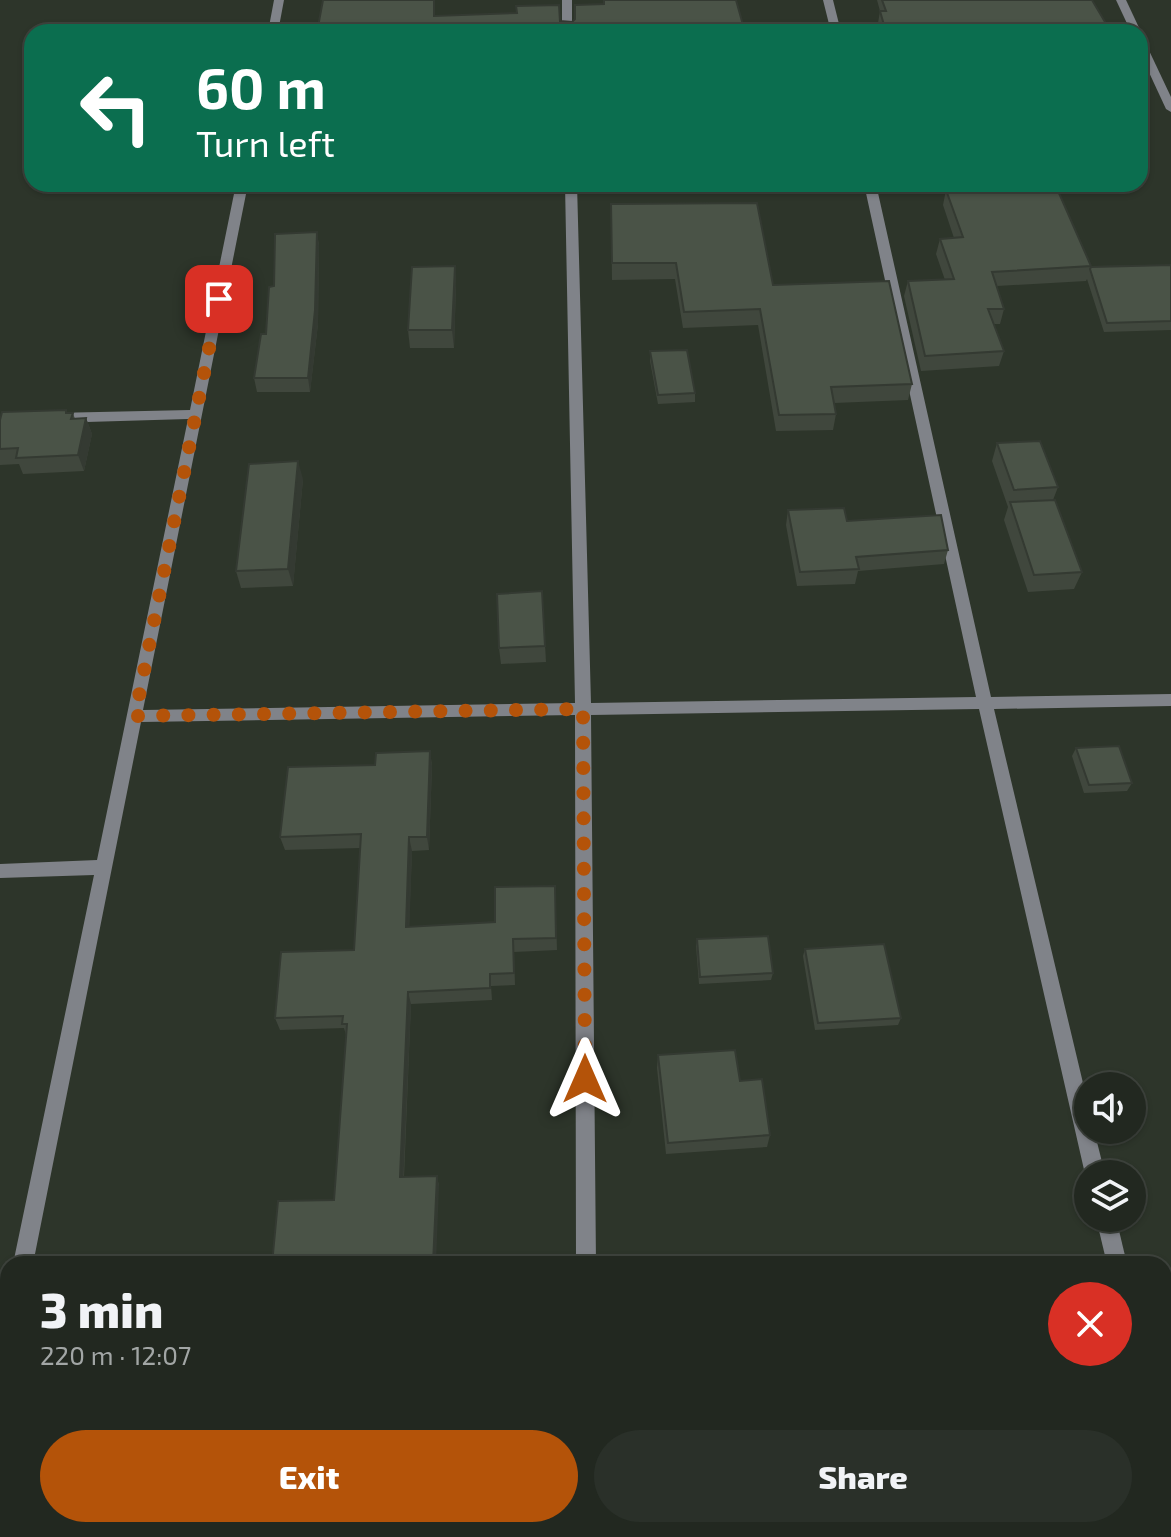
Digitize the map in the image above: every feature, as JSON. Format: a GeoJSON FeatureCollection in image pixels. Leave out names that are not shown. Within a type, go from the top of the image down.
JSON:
{"type":"FeatureCollection","features":[{"type":"Feature","properties":{"kind":"street"},"geometry":{"type":"LineString","coordinates":[[274,24],[279,0]]}},
{"type":"Feature","properties":{"kind":"street"},"geometry":{"type":"LineString","coordinates":[[567,0],[567,24]]}},
{"type":"Feature","properties":{"kind":"street"},"geometry":{"type":"LineString","coordinates":[[828,0],[834,24]]}},
{"type":"Feature","properties":{"kind":"street"},"geometry":{"type":"LineString","coordinates":[[1121,0],[1132,24]]}},
{"type":"Feature","properties":{"kind":"street"},"geometry":{"type":"LineString","coordinates":[[1148,59],[1171,109]]}},
{"type":"Feature","properties":{"kind":"street"},"geometry":{"type":"LineString","coordinates":[[25,1256],[240,192]]}},
{"type":"Feature","properties":{"kind":"street"},"geometry":{"type":"LineString","coordinates":[[571,192],[583,709],[586,1256]]}},
{"type":"Feature","properties":{"kind":"street"},"geometry":{"type":"LineString","coordinates":[[872,192],[985,703],[1092,1160]]}},
{"type":"Feature","properties":{"kind":"street"},"geometry":{"type":"LineString","coordinates":[[45,419],[196,414]]}},
{"type":"Feature","properties":{"kind":"street"},"geometry":{"type":"LineString","coordinates":[[135,716],[1171,700]]}},
{"type":"Feature","properties":{"kind":"street"},"geometry":{"type":"LineString","coordinates":[[0,871],[104,867]]}},
{"type":"Feature","properties":{"kind":"street"},"geometry":{"type":"LineString","coordinates":[[1109,1232],[1115,1256]]}},
{"type":"Feature","properties":{"kind":"building"},"geometry":{"type":"Polygon","coordinates":[[[323,0],[434,0],[434,16],[517,13],[516,6],[559,5],[560,21],[572,22],[575,19],[575,5],[604,4],[604,0],[736,0],[743,24],[318,24],[323,0]]]}},
{"type":"Feature","properties":{"kind":"building"},"geometry":{"type":"Polygon","coordinates":[[[882,0],[1092,0],[1106,24],[884,24],[880,11],[886,11],[882,0]]]}},
{"type":"Feature","properties":{"kind":"building"},"geometry":{"type":"Polygon","coordinates":[[[947,192],[1059,192],[1091,266],[992,272],[1004,309],[988,309],[1004,351],[925,356],[908,281],[954,279],[940,239],[963,237],[947,192]]]}},
{"type":"Feature","properties":{"kind":"building"},"geometry":{"type":"Polygon","coordinates":[[[757,203],[773,285],[889,281],[912,384],[831,387],[836,414],[779,415],[760,309],[684,312],[676,263],[612,263],[611,204],[757,203]]]}},
{"type":"Feature","properties":{"kind":"building"},"geometry":{"type":"Polygon","coordinates":[[[317,232],[315,310],[308,378],[254,378],[261,334],[266,334],[269,287],[274,286],[275,234],[317,232]]]}},
{"type":"Feature","properties":{"kind":"building"},"geometry":{"type":"Polygon","coordinates":[[[1171,265],[1171,321],[1107,323],[1091,267],[1171,265]]]}},
{"type":"Feature","properties":{"kind":"building"},"geometry":{"type":"Polygon","coordinates":[[[455,266],[452,330],[408,330],[412,267],[455,266]]]}},
{"type":"Feature","properties":{"kind":"building"},"geometry":{"type":"Polygon","coordinates":[[[687,350],[695,393],[658,395],[650,351],[687,350]]]}},
{"type":"Feature","properties":{"kind":"building"},"geometry":{"type":"Polygon","coordinates":[[[66,410],[66,413],[73,413],[71,419],[86,418],[78,455],[16,458],[18,448],[0,449],[2,412],[66,410]]]}},
{"type":"Feature","properties":{"kind":"building"},"geometry":{"type":"Polygon","coordinates":[[[1040,441],[1058,487],[1014,490],[997,443],[1040,441]]]}},
{"type":"Feature","properties":{"kind":"building"},"geometry":{"type":"Polygon","coordinates":[[[298,461],[288,569],[236,571],[249,464],[298,461]]]}},
{"type":"Feature","properties":{"kind":"building"},"geometry":{"type":"Polygon","coordinates":[[[1055,500],[1082,572],[1034,575],[1010,502],[1055,500]]]}},
{"type":"Feature","properties":{"kind":"building"},"geometry":{"type":"Polygon","coordinates":[[[844,508],[847,521],[941,515],[948,550],[856,557],[859,569],[800,572],[788,510],[844,508]]]}},
{"type":"Feature","properties":{"kind":"building"},"geometry":{"type":"Polygon","coordinates":[[[542,591],[545,646],[499,648],[497,594],[542,591]]]}},
{"type":"Feature","properties":{"kind":"building"},"geometry":{"type":"Polygon","coordinates":[[[1119,746],[1132,783],[1089,785],[1076,748],[1119,746]]]}},
{"type":"Feature","properties":{"kind":"building"},"geometry":{"type":"Polygon","coordinates":[[[430,751],[427,837],[409,837],[406,927],[495,922],[495,887],[555,886],[556,938],[513,939],[514,973],[490,974],[490,988],[408,992],[400,1177],[437,1176],[433,1256],[273,1256],[278,1201],[334,1200],[347,1024],[342,1024],[343,1016],[275,1018],[281,952],[354,950],[361,834],[280,837],[288,767],[375,765],[376,753],[430,751]]]}},
{"type":"Feature","properties":{"kind":"building"},"geometry":{"type":"Polygon","coordinates":[[[768,936],[773,973],[700,977],[697,939],[768,936]]]}},
{"type":"Feature","properties":{"kind":"building"},"geometry":{"type":"Polygon","coordinates":[[[884,944],[901,1018],[818,1023],[805,949],[884,944]]]}},
{"type":"Feature","properties":{"kind":"building"},"geometry":{"type":"Polygon","coordinates":[[[735,1050],[740,1081],[762,1079],[770,1135],[668,1143],[658,1055],[735,1050]]]}},
{"type":"Feature","properties":{"kind":"route"},"geometry":{"type":"LineString","coordinates":[[219,299],[135,716],[583,709],[585,1079]]}}]}
